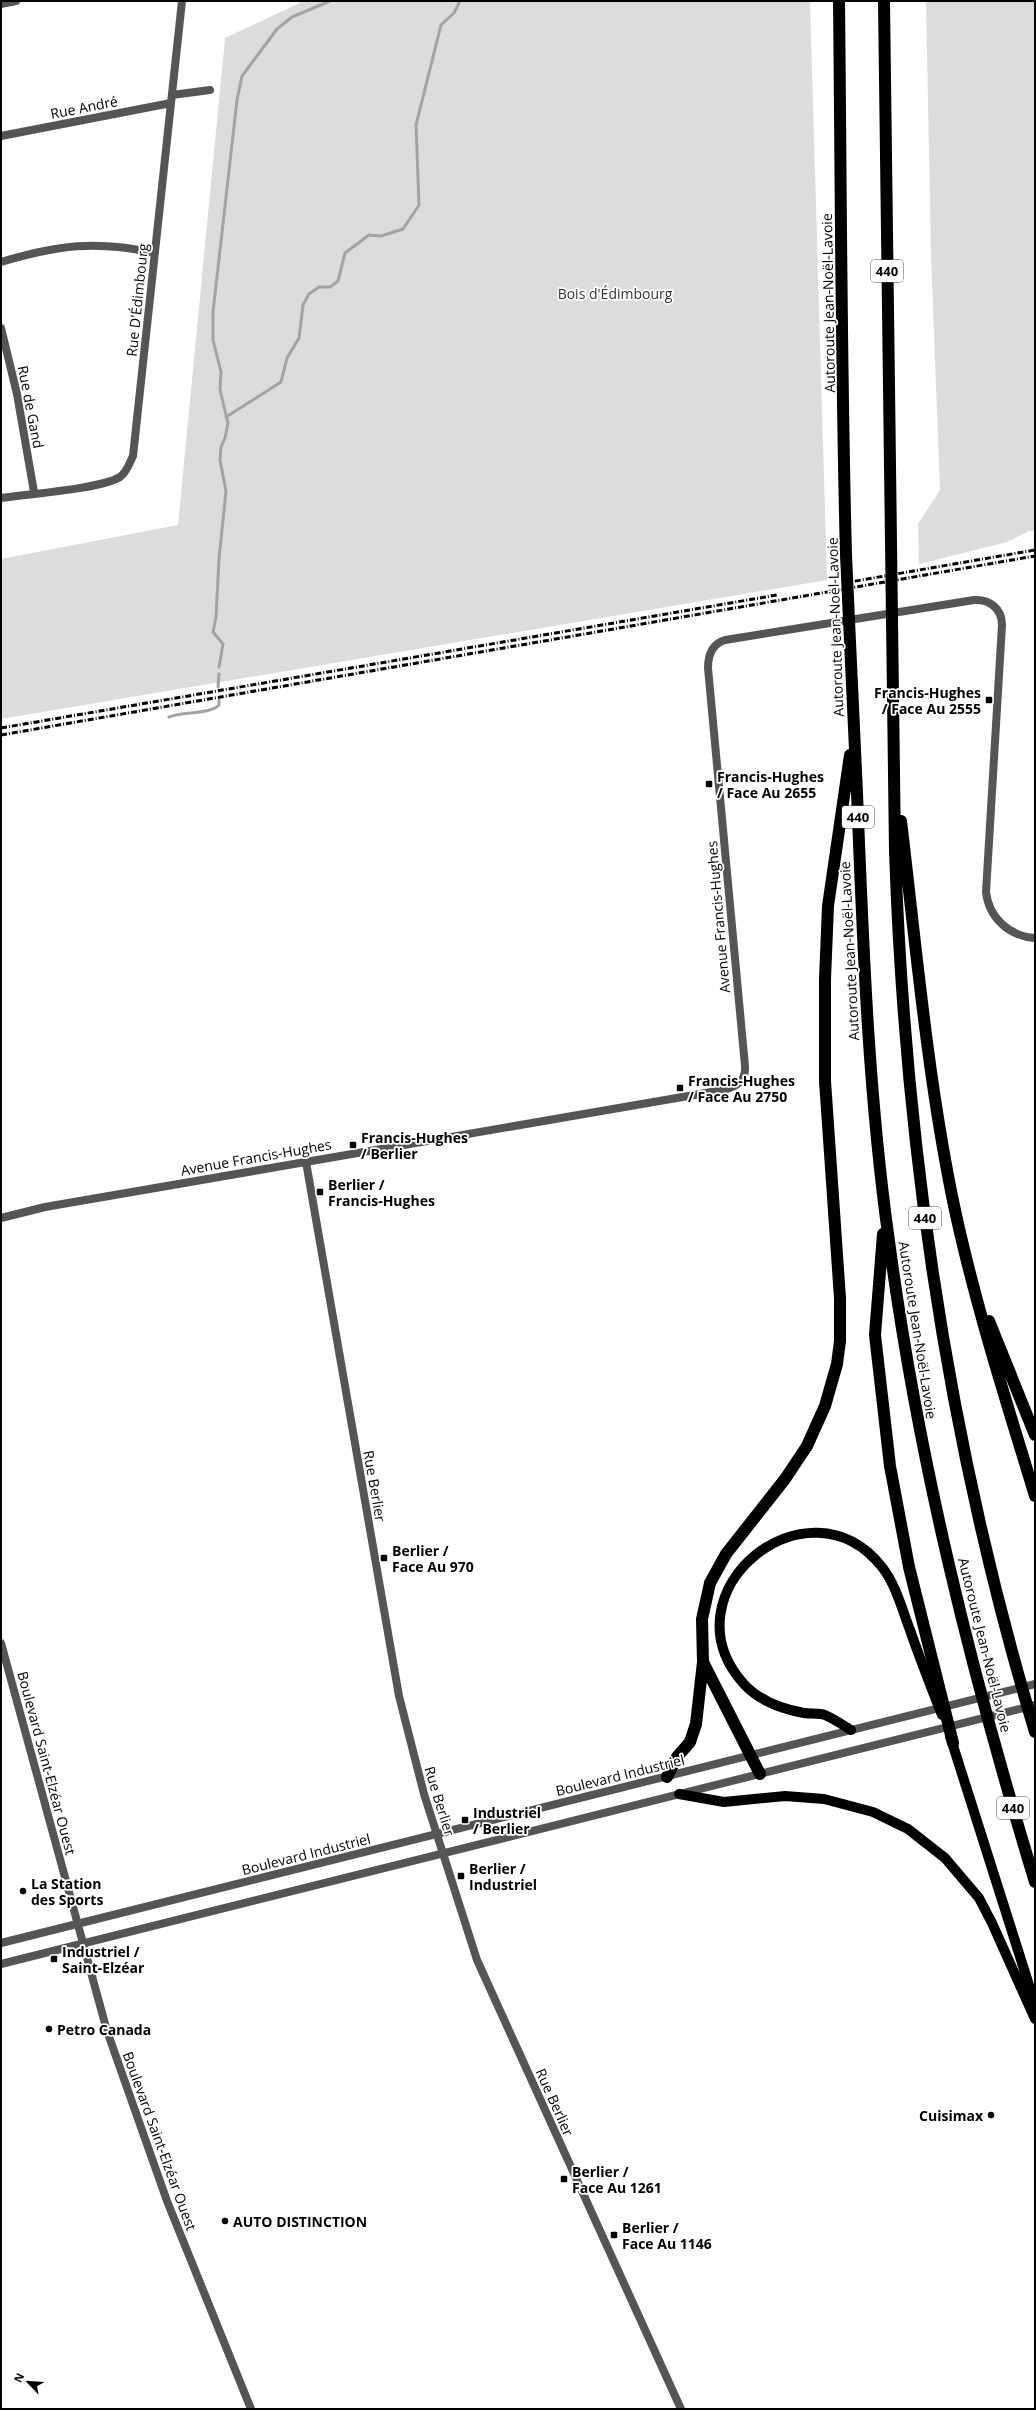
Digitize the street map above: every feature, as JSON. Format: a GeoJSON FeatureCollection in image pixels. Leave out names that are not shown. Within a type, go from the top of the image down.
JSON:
{"type":"FeatureCollection","features":[{"type":"Feature","properties":{"kind":"highway","name":"Autoroute Jean-Noël-Lavoie"},"geometry":{"type":"LineString","coordinates":[[839,1],[846,550],[850,658],[867,1020],[885,1209],[902,1333],[921,1438],[976,1680],[1035,1882]]}},
{"type":"Feature","properties":{"kind":"highway","name":"Autoroute Jean-Noël-Lavoie"},"geometry":{"type":"LineString","coordinates":[[884,1],[890,541],[896,865],[902,987],[910,1093],[924,1214],[942,1334],[966,1459],[991,1570],[1034,1728]]}},
{"type":"Feature","properties":{"kind":"highway"},"geometry":{"type":"LineString","coordinates":[[666,1777],[694,1733],[703,1662],[703,1610],[713,1575],[726,1554],[781,1484],[807,1446],[825,1406],[838,1354],[840,1298],[825,1081],[825,958],[828,906],[854,726]]}},
{"type":"Feature","properties":{"kind":"highway"},"geometry":{"type":"LineString","coordinates":[[894,756],[931,1070],[948,1173],[969,1272],[1035,1496]]}},
{"type":"Feature","properties":{"kind":"highway"},"geometry":{"type":"LineString","coordinates":[[885,1209],[875,1335],[881,1396],[890,1466],[903,1542],[936,1691],[952,1743]]}},
{"type":"Feature","properties":{"kind":"highway"},"geometry":{"type":"LineString","coordinates":[[969,1272],[1035,1435]]}},
{"type":"Feature","properties":{"kind":"highway"},"geometry":{"type":"LineString","coordinates":[[703,1662],[760,1774]]}},
{"type":"Feature","properties":{"kind":"main road"},"geometry":{"type":"LineString","coordinates":[[851,1730],[824,1715],[788,1710],[767,1702],[743,1683],[727,1657],[722,1640],[721,1624],[727,1591],[735,1576],[746,1561],[775,1541],[798,1534],[821,1534],[846,1540],[870,1555],[882,1567],[896,1591],[936,1691]]}},
{"type":"Feature","properties":{"kind":"main road"},"geometry":{"type":"LineString","coordinates":[[952,1743],[1035,2004]]}},
{"type":"Feature","properties":{"kind":"main road"},"geometry":{"type":"LineString","coordinates":[[679,1794],[724,1802],[785,1796],[824,1798],[873,1812],[908,1829],[945,1858],[978,1898],[992,1923],[1035,2019]]}},
{"type":"Feature","properties":{"kind":"street"},"geometry":{"type":"LineString","coordinates":[[1,4],[16,1]]}},
{"type":"Feature","properties":{"kind":"street","name":"Rue D'Édimbourg"},"geometry":{"type":"LineString","coordinates":[[1,498],[34,492],[94,485],[119,477],[127,470],[132,456],[182,1]]}},
{"type":"Feature","properties":{"kind":"street","name":"Rue André"},"geometry":{"type":"LineString","coordinates":[[1,136],[210,90]]}},
{"type":"Feature","properties":{"kind":"street"},"geometry":{"type":"LineString","coordinates":[[1,262],[44,250],[83,245],[123,246],[155,254]]}},
{"type":"Feature","properties":{"kind":"street","name":"Rue de Gand"},"geometry":{"type":"LineString","coordinates":[[1,328],[17,394],[34,492]]}},
{"type":"Feature","properties":{"kind":"street","name":"Avenue Francis-Hughes"},"geometry":{"type":"LineString","coordinates":[[1,1218],[48,1206],[723,1090],[735,1087],[742,1082],[746,1075],[745,1057],[708,668],[711,651],[718,642],[725,640],[974,600],[985,600],[994,606],[1000,614],[1002,625],[986,892],[992,912],[1002,925],[1020,936],[1035,938]]}},
{"type":"Feature","properties":{"kind":"street","name":"Rue Berlier"},"geometry":{"type":"LineString","coordinates":[[306,1162],[399,1696],[414,1760],[464,1924],[482,1972],[681,2409]]}},
{"type":"Feature","properties":{"kind":"street","name":"Boulevard Saint-Elzéar Ouest"},"geometry":{"type":"LineString","coordinates":[[1,1643],[82,1945],[107,2031],[154,2166],[251,2409]]}},
{"type":"Feature","properties":{"kind":"street","name":"Boulevard Industriel"},"geometry":{"type":"LineString","coordinates":[[1,1943],[1035,1684]]}},
{"type":"Feature","properties":{"kind":"street"},"geometry":{"type":"LineString","coordinates":[[1,1964],[82,1945],[1035,1705]]}},
{"type":"Feature","properties":{"kind":"green space","name":"Bois d'Édimbourg"},"geometry":{"type":"Polygon","coordinates":[[[304,1],[810,1],[827,580],[1,719],[1,559],[178,525],[225,38],[304,1]]]}},
{"type":"Feature","properties":{"kind":"green space"},"geometry":{"type":"Polygon","coordinates":[[[926,1],[1035,1],[1035,531],[1029,531],[1007,542],[919,564],[918,524],[940,490],[931,256],[926,1]]]}},
{"type":"Feature","properties":{"kind":"waterway"},"geometry":{"type":"LineString","coordinates":[[219,667],[223,644],[213,632],[216,617],[219,559],[226,491],[220,460],[221,447],[225,438],[228,423],[220,390],[221,372],[213,340],[213,312],[237,100],[242,76],[277,29],[292,17],[330,1]]}},
{"type":"Feature","properties":{"kind":"waterway"},"geometry":{"type":"LineString","coordinates":[[226,417],[281,382],[287,358],[299,338],[303,305],[309,294],[319,287],[330,287],[338,281],[345,253],[369,235],[381,236],[403,229],[419,205],[416,125],[441,25],[454,13],[460,1]]}},
{"type":"Feature","properties":{"kind":"waterway"},"geometry":{"type":"LineString","coordinates":[[218,687],[219,674]]}},
{"type":"Feature","properties":{"kind":"waterway"},"geometry":{"type":"LineString","coordinates":[[169,717],[202,712],[215,708],[219,705],[219,700]]}},
{"type":"Feature","properties":{"kind":"railway"},"geometry":{"type":"LineString","coordinates":[[844,583],[1035,550]]}},
{"type":"Feature","properties":{"kind":"railway"},"geometry":{"type":"LineString","coordinates":[[1,735],[1035,556]]}},
{"type":"Feature","properties":{"kind":"railway"},"geometry":{"type":"LineString","coordinates":[[1,728],[777,595]]}},
{"type":"Feature","properties":{"kind":"place","name":"Francis-Hughes / Face Au 2555"},"geometry":{"type":"Point","coordinates":[989,700]}},
{"type":"Feature","properties":{"kind":"place","name":"Francis-Hughes / Face Au 2655"},"geometry":{"type":"Point","coordinates":[709,784]}},
{"type":"Feature","properties":{"kind":"place","name":"Francis-Hughes / Face Au 2750"},"geometry":{"type":"Point","coordinates":[680,1088]}},
{"type":"Feature","properties":{"kind":"place","name":"Francis-Hughes / Berlier"},"geometry":{"type":"Point","coordinates":[353,1145]}},
{"type":"Feature","properties":{"kind":"place","name":"Berlier / Francis-Hughes"},"geometry":{"type":"Point","coordinates":[320,1192]}},
{"type":"Feature","properties":{"kind":"place","name":"Berlier / Face Au 970"},"geometry":{"type":"Point","coordinates":[384,1558]}},
{"type":"Feature","properties":{"kind":"place","name":"Industriel / Berlier"},"geometry":{"type":"Point","coordinates":[465,1820]}},
{"type":"Feature","properties":{"kind":"place","name":"Berlier / Industriel"},"geometry":{"type":"Point","coordinates":[461,1876]}},
{"type":"Feature","properties":{"kind":"place","name":"La Station des Sports"},"geometry":{"type":"Point","coordinates":[23,1891]}},
{"type":"Feature","properties":{"kind":"place","name":"Industriel / Saint-Elzéar"},"geometry":{"type":"Point","coordinates":[54,1959]}},
{"type":"Feature","properties":{"kind":"place","name":"Petro Canada"},"geometry":{"type":"Point","coordinates":[49,2029]}},
{"type":"Feature","properties":{"kind":"place","name":"Cuisimax"},"geometry":{"type":"Point","coordinates":[991,2115]}},
{"type":"Feature","properties":{"kind":"place","name":"Berlier / Face Au 1261"},"geometry":{"type":"Point","coordinates":[564,2179]}},
{"type":"Feature","properties":{"kind":"place","name":"AUTO DISTINCTION"},"geometry":{"type":"Point","coordinates":[225,2221]}},
{"type":"Feature","properties":{"kind":"place","name":"Berlier / Face Au 1146"},"geometry":{"type":"Point","coordinates":[614,2235]}}]}
